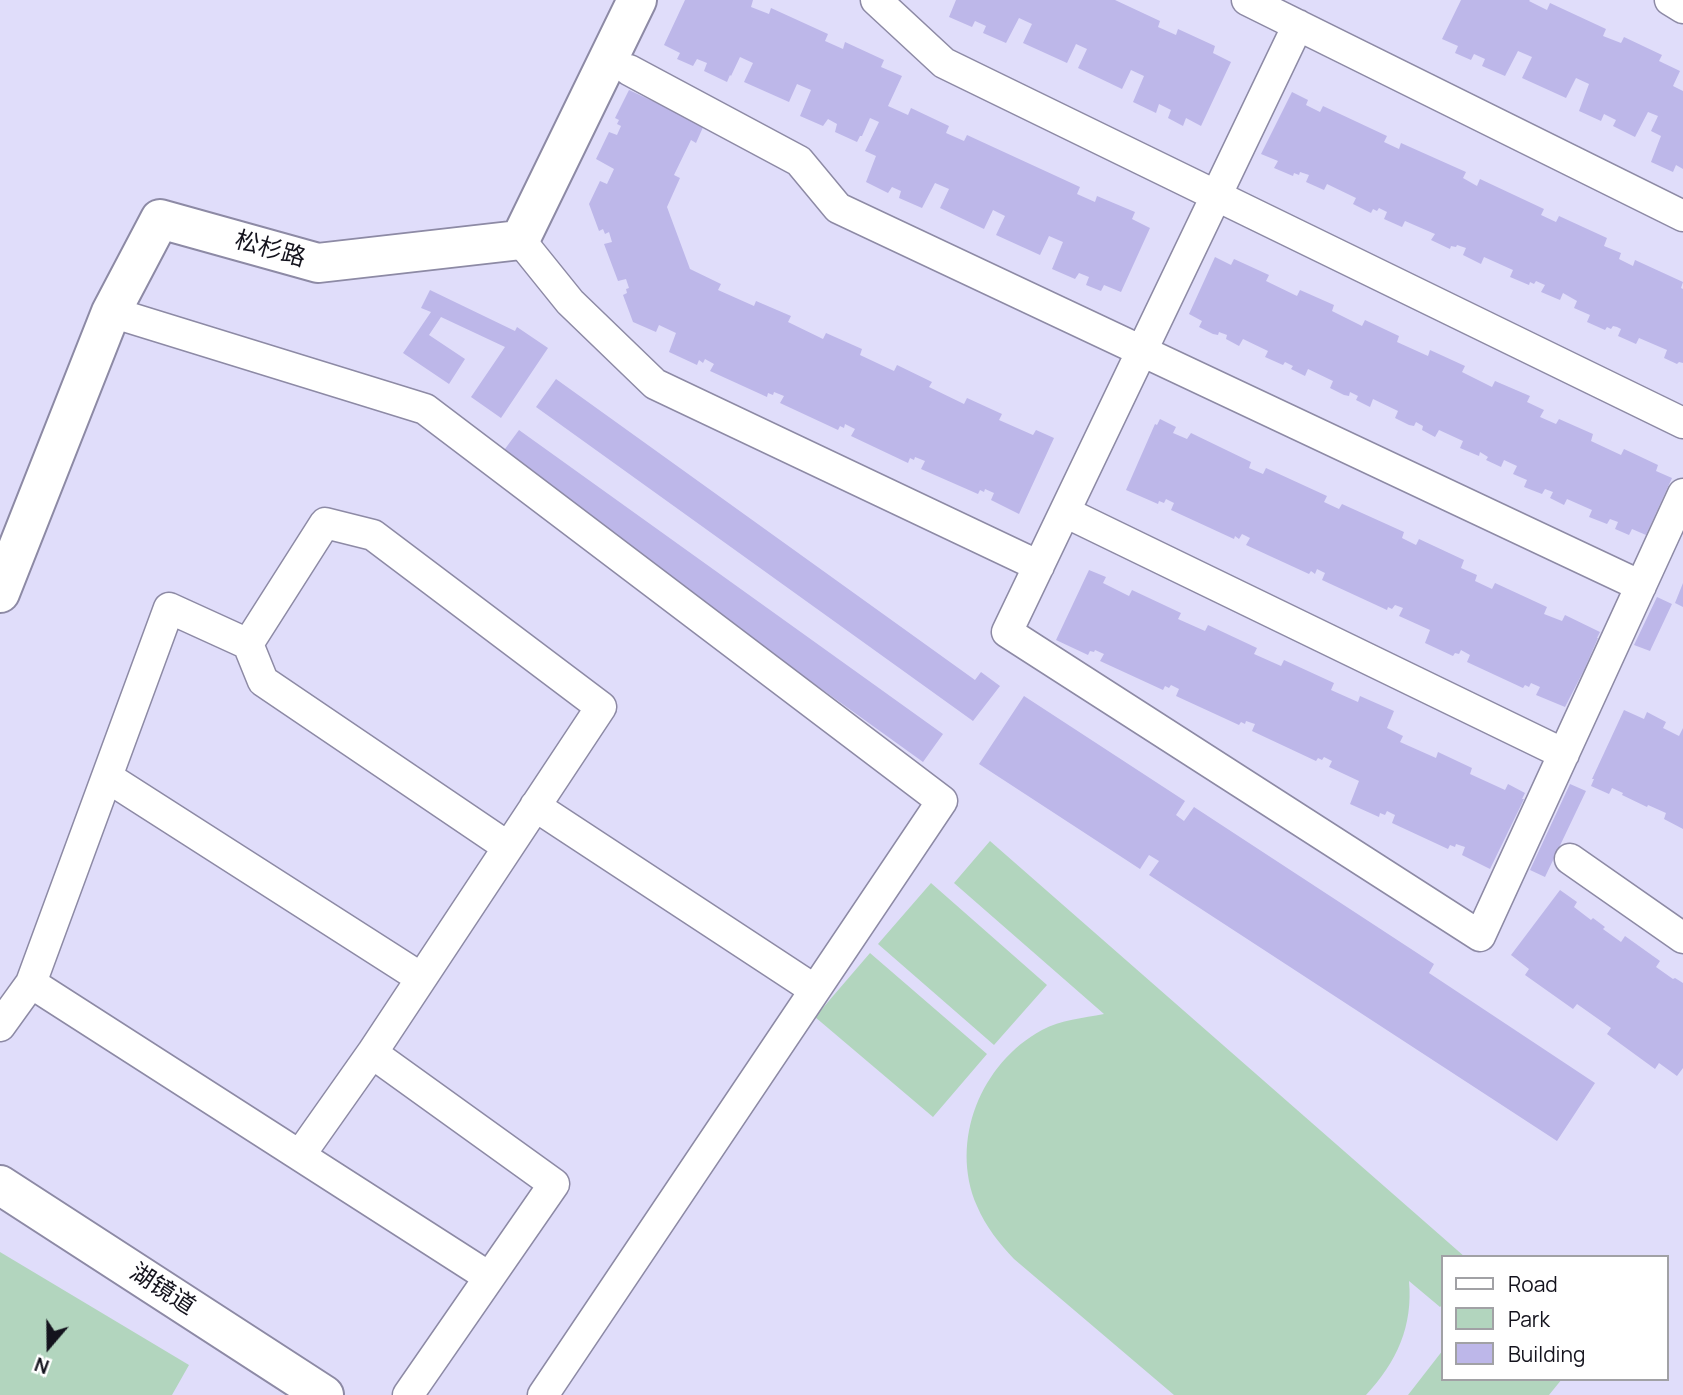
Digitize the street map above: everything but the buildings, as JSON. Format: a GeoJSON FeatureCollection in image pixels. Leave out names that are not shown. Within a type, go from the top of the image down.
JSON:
{"type":"FeatureCollection","features":[{"type":"Feature","properties":{"kind":"street"},"geometry":{"type":"LineString","coordinates":[[637,0],[520,240],[570,302],[654,384],[1039,566]]}},
{"type":"Feature","properties":{"kind":"street"},"geometry":{"type":"LineString","coordinates":[[876,0],[944,63],[1683,423]]}},
{"type":"Feature","properties":{"kind":"street"},"geometry":{"type":"LineString","coordinates":[[1247,0],[1683,216]]}},
{"type":"Feature","properties":{"kind":"street"},"geometry":{"type":"LineString","coordinates":[[1670,0],[1683,8]]}},
{"type":"Feature","properties":{"kind":"street"},"geometry":{"type":"LineString","coordinates":[[1298,25],[1007,632],[1480,936],[1683,494]]}},
{"type":"Feature","properties":{"kind":"street"},"geometry":{"type":"LineString","coordinates":[[629,70],[799,161],[838,208],[1641,586]]}},
{"type":"Feature","properties":{"kind":"street","name":"松杉路"},"geometry":{"type":"LineString","coordinates":[[0,593],[111,312],[160,219],[318,263],[520,240]]}},
{"type":"Feature","properties":{"kind":"street"},"geometry":{"type":"LineString","coordinates":[[111,312],[425,409],[942,801],[544,1395]]}},
{"type":"Feature","properties":{"kind":"street"},"geometry":{"type":"LineString","coordinates":[[1065,512],[1564,754]]}},
{"type":"Feature","properties":{"kind":"street"},"geometry":{"type":"LineString","coordinates":[[248,644],[325,523],[373,535],[601,707],[372,1053],[300,1156]]}},
{"type":"Feature","properties":{"kind":"street"},"geometry":{"type":"LineString","coordinates":[[0,1026],[32,982],[169,608],[248,644],[263,681],[508,847]]}},
{"type":"Feature","properties":{"kind":"street"},"geometry":{"type":"LineString","coordinates":[[107,777],[421,978]]}},
{"type":"Feature","properties":{"kind":"street"},"geometry":{"type":"LineString","coordinates":[[535,806],[815,990]]}},
{"type":"Feature","properties":{"kind":"street"},"geometry":{"type":"LineString","coordinates":[[1570,859],[1683,938]]}},
{"type":"Feature","properties":{"kind":"street"},"geometry":{"type":"LineString","coordinates":[[32,982],[489,1278]]}},
{"type":"Feature","properties":{"kind":"street"},"geometry":{"type":"LineString","coordinates":[[372,1053],[554,1184],[408,1395]]}},
{"type":"Feature","properties":{"kind":"street","name":"湖镜道"},"geometry":{"type":"LineString","coordinates":[[0,1185],[324,1395]]}},
{"type":"Feature","properties":{"kind":"green space"},"geometry":{"type":"Polygon","coordinates":[[[990,841],[1463,1255],[1442,1255],[1440,1307],[1409,1281],[1408,1313],[1401,1342],[1386,1370],[1366,1395],[1174,1395],[1014,1259],[998,1241],[977,1206],[969,1181],[969,1130],[976,1106],[987,1083],[1002,1062],[1021,1044],[1049,1027],[1104,1014],[954,883],[990,841]]]}},
{"type":"Feature","properties":{"kind":"green space"},"geometry":{"type":"Polygon","coordinates":[[[931,883],[1047,985],[994,1045],[878,944],[931,883]]]}},
{"type":"Feature","properties":{"kind":"green space"},"geometry":{"type":"Polygon","coordinates":[[[870,953],[987,1054],[933,1117],[815,1017],[870,953]]]}},
{"type":"Feature","properties":{"kind":"green space"},"geometry":{"type":"Polygon","coordinates":[[[0,1252],[189,1365],[172,1395],[0,1395],[0,1252]]]}},
{"type":"Feature","properties":{"kind":"green space"},"geometry":{"type":"Polygon","coordinates":[[[1442,1351],[1442,1381],[1560,1381],[1549,1395],[1408,1395],[1442,1351]]]}}]}
